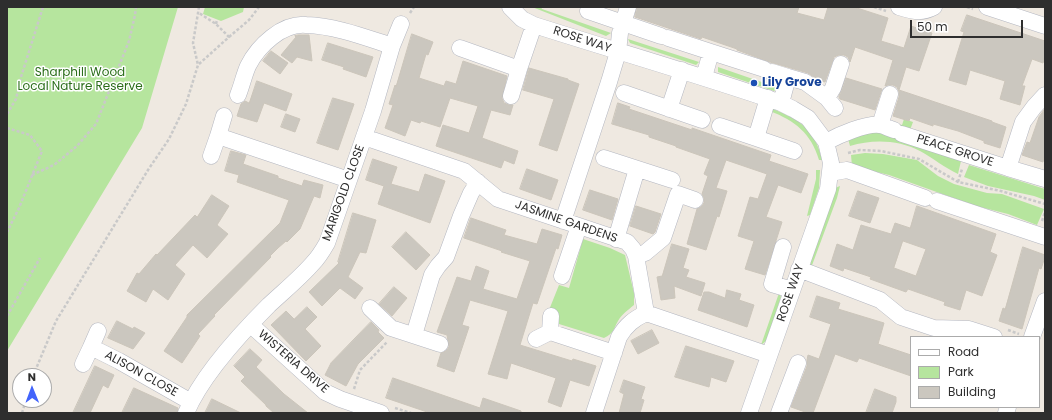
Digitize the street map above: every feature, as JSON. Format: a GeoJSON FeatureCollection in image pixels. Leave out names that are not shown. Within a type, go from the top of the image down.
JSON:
{"type":"FeatureCollection","features":[{"type":"Feature","properties":{"kind":"street","name":"ROSE WAY"},"geometry":{"type":"LineString","coordinates":[[510,7],[522,19],[534,25],[618,52],[682,70],[775,101],[794,109],[808,118],[826,142],[831,163],[828,189],[769,355],[751,412]]}},
{"type":"Feature","properties":{"kind":"street"},"geometry":{"type":"LineString","coordinates":[[590,7],[588,11],[805,82],[831,103],[833,88],[841,64]]}},
{"type":"Feature","properties":{"kind":"street"},"geometry":{"type":"LineString","coordinates":[[563,221],[609,82],[618,52],[620,33],[628,7]]}},
{"type":"Feature","properties":{"kind":"street"},"geometry":{"type":"LineString","coordinates":[[899,7],[913,12],[924,12],[934,7]]}},
{"type":"Feature","properties":{"kind":"street"},"geometry":{"type":"LineString","coordinates":[[987,7],[1045,26]]}},
{"type":"Feature","properties":{"kind":"street"},"geometry":{"type":"LineString","coordinates":[[238,95],[248,66],[255,54],[272,37],[284,29],[304,24],[340,30],[392,46]]}},
{"type":"Feature","properties":{"kind":"street","name":"MARIGOLD CLOSE"},"geometry":{"type":"LineString","coordinates":[[188,407],[211,371],[235,342],[250,325],[314,262],[327,243],[373,111],[392,46],[401,24]]}},
{"type":"Feature","properties":{"kind":"street"},"geometry":{"type":"LineString","coordinates":[[511,96],[534,25]]}},
{"type":"Feature","properties":{"kind":"street"},"geometry":{"type":"LineString","coordinates":[[460,48],[519,69]]}},
{"type":"Feature","properties":{"kind":"street"},"geometry":{"type":"LineString","coordinates":[[704,78],[711,52]]}},
{"type":"Feature","properties":{"kind":"street"},"geometry":{"type":"LineString","coordinates":[[669,109],[682,70]]}},
{"type":"Feature","properties":{"kind":"street"},"geometry":{"type":"LineString","coordinates":[[756,138],[788,77]]}},
{"type":"Feature","properties":{"kind":"street"},"geometry":{"type":"LineString","coordinates":[[624,94],[702,120]]}},
{"type":"Feature","properties":{"kind":"street"},"geometry":{"type":"LineString","coordinates":[[826,142],[840,135],[872,125],[892,130],[890,94]]}},
{"type":"Feature","properties":{"kind":"street","name":"PEACE GROVE"},"geometry":{"type":"LineString","coordinates":[[1008,168],[1023,122],[1045,95]]}},
{"type":"Feature","properties":{"kind":"street"},"geometry":{"type":"LineString","coordinates":[[211,156],[224,116]]}},
{"type":"Feature","properties":{"kind":"street"},"geometry":{"type":"LineString","coordinates":[[720,126],[794,151]]}},
{"type":"Feature","properties":{"kind":"street","name":"PEACE GROVE"},"geometry":{"type":"LineString","coordinates":[[892,130],[1045,179]]}},
{"type":"Feature","properties":{"kind":"street"},"geometry":{"type":"LineString","coordinates":[[218,136],[349,180]]}},
{"type":"Feature","properties":{"kind":"street","name":"JASMINE GARDENS"},"geometry":{"type":"LineString","coordinates":[[364,137],[464,171],[498,199],[626,242],[633,249],[636,256]]}},
{"type":"Feature","properties":{"kind":"street"},"geometry":{"type":"LineString","coordinates":[[604,158],[672,180]]}},
{"type":"Feature","properties":{"kind":"street"},"geometry":{"type":"LineString","coordinates":[[616,239],[637,169]]}},
{"type":"Feature","properties":{"kind":"street"},"geometry":{"type":"LineString","coordinates":[[830,173],[847,170],[1045,237]]}},
{"type":"Feature","properties":{"kind":"street"},"geometry":{"type":"LineString","coordinates":[[414,335],[432,275],[446,257],[461,216],[471,193],[478,182]]}},
{"type":"Feature","properties":{"kind":"street"},"geometry":{"type":"LineString","coordinates":[[646,313],[636,256],[645,253],[663,238],[678,194],[695,200]]}},
{"type":"Feature","properties":{"kind":"street"},"geometry":{"type":"LineString","coordinates":[[562,276],[579,226]]}},
{"type":"Feature","properties":{"kind":"street"},"geometry":{"type":"LineString","coordinates":[[783,247],[772,284],[792,290]]}},
{"type":"Feature","properties":{"kind":"street"},"geometry":{"type":"LineString","coordinates":[[799,269],[880,300],[901,317],[934,328],[969,329],[999,333]]}},
{"type":"Feature","properties":{"kind":"street"},"geometry":{"type":"LineString","coordinates":[[1028,335],[1045,301]]}},
{"type":"Feature","properties":{"kind":"street"},"geometry":{"type":"LineString","coordinates":[[370,308],[391,328],[440,344]]}},
{"type":"Feature","properties":{"kind":"street"},"geometry":{"type":"LineString","coordinates":[[594,413],[619,337],[625,327],[633,319],[646,313],[769,355]]}},
{"type":"Feature","properties":{"kind":"street"},"geometry":{"type":"LineString","coordinates":[[551,316],[543,336],[614,353]]}},
{"type":"Feature","properties":{"kind":"street","name":"WISTERIA DRIVE"},"geometry":{"type":"LineString","coordinates":[[250,325],[325,392],[340,399],[386,410]]}},
{"type":"Feature","properties":{"kind":"street","name":"ALISON CLOSE"},"geometry":{"type":"LineString","coordinates":[[83,364],[98,331]]}},
{"type":"Feature","properties":{"kind":"street","name":"ALISON CLOSE"},"geometry":{"type":"LineString","coordinates":[[91,347],[119,361],[188,407]]}},
{"type":"Feature","properties":{"kind":"street"},"geometry":{"type":"LineString","coordinates":[[779,413],[798,363]]}},
{"type":"Feature","properties":{"kind":"path"},"geometry":{"type":"LineString","coordinates":[[7,114],[16,99],[21,77],[43,7]]}},
{"type":"Feature","properties":{"kind":"path"},"geometry":{"type":"LineString","coordinates":[[32,175],[54,165],[77,146],[96,124],[129,40],[136,7]]}},
{"type":"Feature","properties":{"kind":"path"},"geometry":{"type":"LineString","coordinates":[[36,368],[56,321],[148,170],[169,139],[186,104],[198,65],[193,43],[199,7]]}},
{"type":"Feature","properties":{"kind":"path"},"geometry":{"type":"LineString","coordinates":[[198,65],[249,20],[259,7]]}},
{"type":"Feature","properties":{"kind":"path"},"geometry":{"type":"LineString","coordinates":[[199,13],[216,24],[229,37]]}},
{"type":"Feature","properties":{"kind":"path"},"geometry":{"type":"LineString","coordinates":[[216,24],[217,20]]}},
{"type":"Feature","properties":{"kind":"path"},"geometry":{"type":"LineString","coordinates":[[7,128],[30,135],[42,151],[19,208],[7,232]]}},
{"type":"Feature","properties":{"kind":"path"},"geometry":{"type":"LineString","coordinates":[[848,153],[860,150],[881,151],[919,159],[958,182],[1001,191],[1045,204]]}},
{"type":"Feature","properties":{"kind":"path"},"geometry":{"type":"LineString","coordinates":[[958,182],[969,155]]}},
{"type":"Feature","properties":{"kind":"path"},"geometry":{"type":"LineString","coordinates":[[7,316],[40,258]]}},
{"type":"Feature","properties":{"kind":"path"},"geometry":{"type":"LineString","coordinates":[[352,394],[360,370],[392,337],[393,335],[389,334],[391,328]]}},
{"type":"Feature","properties":{"kind":"path"},"geometry":{"type":"LineString","coordinates":[[999,333],[1028,335]]}},
{"type":"Feature","properties":{"kind":"path"},"geometry":{"type":"LineString","coordinates":[[386,410],[411,413]]}},
{"type":"Feature","properties":{"kind":"green space","name":"Sharphill Wood Local Nature Reserve"},"geometry":{"type":"Polygon","coordinates":[[[7,7],[178,7],[142,128],[7,351],[7,7]]]}},
{"type":"Feature","properties":{"kind":"green space"},"geometry":{"type":"Polygon","coordinates":[[[205,7],[244,7],[243,12],[221,21],[203,14],[205,7]]]}},
{"type":"Feature","properties":{"kind":"green space"},"geometry":{"type":"Polygon","coordinates":[[[532,7],[541,7],[542,9],[611,33],[606,36],[532,7]]]}},
{"type":"Feature","properties":{"kind":"green space"},"geometry":{"type":"Polygon","coordinates":[[[628,39],[699,62],[696,65],[630,43],[628,39]]]}},
{"type":"Feature","properties":{"kind":"green space"},"geometry":{"type":"Polygon","coordinates":[[[718,67],[779,88],[774,91],[718,72],[718,67]]]}},
{"type":"Feature","properties":{"kind":"green space"},"geometry":{"type":"Polygon","coordinates":[[[773,109],[799,122],[811,133],[819,149],[822,160],[819,160],[807,135],[787,119],[770,111],[773,109]]]}},
{"type":"Feature","properties":{"kind":"green space"},"geometry":{"type":"Polygon","coordinates":[[[904,119],[913,122],[910,130],[961,161],[958,174],[912,147],[886,142],[868,142],[850,146],[848,139],[891,122],[902,125],[904,119]]]}},
{"type":"Feature","properties":{"kind":"green space"},"geometry":{"type":"Polygon","coordinates":[[[865,153],[883,154],[917,160],[938,176],[954,184],[987,193],[1002,194],[1044,209],[1037,225],[1008,214],[976,206],[889,175],[852,166],[851,155],[865,153]]]}},
{"type":"Feature","properties":{"kind":"green space"},"geometry":{"type":"Polygon","coordinates":[[[969,165],[1045,189],[1045,200],[1034,196],[988,186],[964,177],[969,165]]]}},
{"type":"Feature","properties":{"kind":"green space"},"geometry":{"type":"Polygon","coordinates":[[[816,170],[820,170],[819,188],[810,215],[807,216],[816,179],[816,170]]]}},
{"type":"Feature","properties":{"kind":"green space"},"geometry":{"type":"Polygon","coordinates":[[[840,186],[811,268],[811,259],[835,188],[840,186]]]}},
{"type":"Feature","properties":{"kind":"green space"},"geometry":{"type":"Polygon","coordinates":[[[583,239],[610,248],[625,255],[634,293],[634,305],[621,316],[612,333],[604,338],[559,324],[549,310],[559,285],[569,288],[583,239]]]}},
{"type":"Feature","properties":{"kind":"green space"},"geometry":{"type":"Polygon","coordinates":[[[779,293],[781,297],[766,341],[761,345],[779,293]]]}},
{"type":"Feature","properties":{"kind":"building"},"geometry":{"type":"Polygon","coordinates":[[[637,7],[799,7],[797,13],[824,20],[828,7],[854,7],[888,18],[881,41],[904,48],[911,26],[932,33],[919,71],[906,67],[899,90],[1006,127],[1000,148],[984,143],[984,141],[958,131],[933,124],[933,126],[910,118],[909,121],[893,116],[899,97],[899,92],[897,87],[893,85],[885,86],[893,60],[855,47],[850,62],[848,57],[844,55],[834,57],[825,82],[818,80],[808,73],[770,62],[702,37],[701,39],[635,17],[637,7]]]}},
{"type":"Feature","properties":{"kind":"building"},"geometry":{"type":"Polygon","coordinates":[[[967,15],[1045,41],[1045,56],[1043,63],[1032,59],[1022,86],[1025,86],[1020,105],[1000,99],[1005,81],[970,70],[966,85],[949,80],[964,32],[961,31],[967,15]]]}},
{"type":"Feature","properties":{"kind":"building"},"geometry":{"type":"Polygon","coordinates":[[[412,34],[433,42],[428,55],[426,54],[419,78],[444,86],[446,81],[456,84],[463,61],[507,76],[502,98],[504,103],[513,105],[510,115],[491,110],[482,138],[518,151],[514,164],[504,160],[501,168],[436,146],[443,125],[469,133],[478,106],[450,98],[440,127],[421,121],[420,123],[411,120],[405,136],[385,128],[393,105],[389,104],[412,34]]]}},
{"type":"Feature","properties":{"kind":"building"},"geometry":{"type":"Polygon","coordinates":[[[309,35],[312,61],[297,57],[292,63],[281,55],[296,37],[295,36],[309,35]]]}},
{"type":"Feature","properties":{"kind":"building"},"geometry":{"type":"Polygon","coordinates":[[[328,43],[373,57],[366,77],[343,69],[344,67],[322,60],[328,43]]]}},
{"type":"Feature","properties":{"kind":"building"},"geometry":{"type":"Polygon","coordinates":[[[271,51],[288,63],[280,74],[263,61],[271,51]]]}},
{"type":"Feature","properties":{"kind":"building"},"geometry":{"type":"Polygon","coordinates":[[[529,68],[568,79],[579,84],[557,151],[539,145],[554,99],[523,90],[529,68]]]}},
{"type":"Feature","properties":{"kind":"building"},"geometry":{"type":"Polygon","coordinates":[[[846,78],[882,89],[875,110],[840,99],[839,97],[846,78]]]}},
{"type":"Feature","properties":{"kind":"building"},"geometry":{"type":"Polygon","coordinates":[[[257,81],[292,94],[286,111],[264,103],[257,122],[237,116],[241,104],[245,101],[249,103],[257,81]]]}},
{"type":"Feature","properties":{"kind":"building"},"geometry":{"type":"Polygon","coordinates":[[[333,98],[354,104],[338,150],[317,143],[333,98]]]}},
{"type":"Feature","properties":{"kind":"building"},"geometry":{"type":"Polygon","coordinates":[[[618,103],[630,107],[629,109],[692,130],[692,128],[771,155],[769,161],[808,174],[801,193],[778,185],[766,217],[782,222],[765,275],[745,269],[754,241],[738,236],[750,197],[758,199],[767,174],[726,160],[716,188],[727,191],[706,250],[687,244],[697,209],[704,203],[702,194],[708,176],[704,174],[710,159],[649,137],[649,135],[612,124],[618,103]]]}},
{"type":"Feature","properties":{"kind":"building"},"geometry":{"type":"Polygon","coordinates":[[[1045,109],[1045,154],[1043,162],[1022,155],[1027,142],[1030,143],[1039,117],[1045,109]]]}},
{"type":"Feature","properties":{"kind":"building"},"geometry":{"type":"Polygon","coordinates":[[[286,114],[300,119],[295,132],[281,127],[286,114]]]}},
{"type":"Feature","properties":{"kind":"building"},"geometry":{"type":"Polygon","coordinates":[[[231,151],[246,155],[243,164],[278,176],[278,178],[302,186],[304,180],[323,185],[320,198],[314,196],[300,229],[270,256],[271,257],[214,315],[215,316],[198,334],[200,336],[182,363],[164,351],[187,315],[280,223],[289,200],[237,182],[239,175],[225,171],[231,151]]]}},
{"type":"Feature","properties":{"kind":"building"},"geometry":{"type":"Polygon","coordinates":[[[373,159],[397,167],[391,184],[419,192],[425,174],[445,181],[430,223],[378,204],[384,186],[366,180],[373,159]]]}},
{"type":"Feature","properties":{"kind":"building"},"geometry":{"type":"Polygon","coordinates":[[[527,169],[558,180],[551,200],[520,189],[527,169]]]}},
{"type":"Feature","properties":{"kind":"building"},"geometry":{"type":"Polygon","coordinates":[[[590,190],[618,199],[612,220],[583,210],[590,190]]]}},
{"type":"Feature","properties":{"kind":"building"},"geometry":{"type":"Polygon","coordinates":[[[858,191],[879,198],[870,223],[849,216],[858,191]]]}},
{"type":"Feature","properties":{"kind":"building"},"geometry":{"type":"Polygon","coordinates":[[[212,195],[229,206],[217,225],[228,234],[207,258],[193,245],[175,265],[185,274],[168,300],[153,289],[146,302],[127,291],[137,273],[139,274],[156,254],[157,255],[195,215],[197,217],[212,195]]]}},
{"type":"Feature","properties":{"kind":"building"},"geometry":{"type":"Polygon","coordinates":[[[636,206],[661,214],[653,234],[630,226],[636,206]]]}},
{"type":"Feature","properties":{"kind":"building"},"geometry":{"type":"Polygon","coordinates":[[[917,206],[996,234],[990,252],[997,255],[982,296],[966,290],[960,310],[944,305],[945,302],[908,289],[906,292],[870,279],[871,277],[844,268],[843,271],[830,266],[837,244],[853,250],[861,225],[891,234],[895,223],[910,228],[917,206]],[[903,241],[894,268],[916,276],[926,249],[903,241]]]}},
{"type":"Feature","properties":{"kind":"building"},"geometry":{"type":"Polygon","coordinates":[[[353,213],[376,220],[366,253],[360,252],[348,277],[363,288],[355,299],[340,288],[322,306],[309,292],[339,263],[338,262],[353,213]]]}},
{"type":"Feature","properties":{"kind":"building"},"geometry":{"type":"Polygon","coordinates":[[[471,218],[506,230],[504,235],[537,244],[542,229],[562,235],[558,249],[556,248],[537,304],[533,303],[520,345],[572,361],[573,359],[596,366],[589,386],[570,380],[561,407],[548,402],[556,378],[511,363],[507,379],[488,374],[508,311],[470,300],[462,325],[469,327],[454,372],[437,366],[441,353],[446,351],[449,347],[447,335],[437,332],[457,277],[471,281],[476,266],[489,271],[483,289],[517,299],[530,261],[464,238],[471,218]]]}},
{"type":"Feature","properties":{"kind":"building"},"geometry":{"type":"Polygon","coordinates":[[[406,232],[430,255],[416,270],[392,247],[406,232]]]}},
{"type":"Feature","properties":{"kind":"building"},"geometry":{"type":"Polygon","coordinates":[[[672,244],[689,249],[683,268],[689,270],[686,277],[705,283],[701,296],[674,286],[675,298],[661,300],[657,277],[662,276],[672,244]]]}},
{"type":"Feature","properties":{"kind":"building"},"geometry":{"type":"Polygon","coordinates":[[[1023,247],[1045,255],[1045,257],[1041,269],[1039,268],[1022,329],[999,321],[1003,308],[1005,309],[1023,247]]]}},
{"type":"Feature","properties":{"kind":"building"},"geometry":{"type":"Polygon","coordinates":[[[394,287],[407,298],[392,316],[379,304],[394,287]]]}},
{"type":"Feature","properties":{"kind":"building"},"geometry":{"type":"Polygon","coordinates":[[[727,290],[741,294],[739,300],[754,305],[747,327],[698,310],[704,292],[709,292],[725,298],[727,290]]]}},
{"type":"Feature","properties":{"kind":"building"},"geometry":{"type":"Polygon","coordinates":[[[817,296],[840,303],[838,309],[884,323],[878,344],[910,355],[910,376],[859,358],[857,362],[835,354],[813,413],[808,413],[791,407],[807,366],[808,355],[819,359],[831,324],[810,317],[817,296]]]}},
{"type":"Feature","properties":{"kind":"building"},"geometry":{"type":"Polygon","coordinates":[[[307,307],[317,317],[305,329],[321,346],[306,361],[271,325],[286,311],[294,319],[307,307]]]}},
{"type":"Feature","properties":{"kind":"building"},"geometry":{"type":"Polygon","coordinates":[[[117,321],[145,333],[133,349],[108,338],[117,321]]]}},
{"type":"Feature","properties":{"kind":"building"},"geometry":{"type":"Polygon","coordinates":[[[371,322],[384,338],[358,364],[346,386],[325,375],[331,363],[371,322]]]}},
{"type":"Feature","properties":{"kind":"building"},"geometry":{"type":"Polygon","coordinates":[[[652,330],[659,343],[638,354],[631,341],[652,330]]]}},
{"type":"Feature","properties":{"kind":"building"},"geometry":{"type":"Polygon","coordinates":[[[686,346],[734,361],[726,382],[711,377],[709,387],[675,377],[686,346]]]}},
{"type":"Feature","properties":{"kind":"building"},"geometry":{"type":"Polygon","coordinates":[[[250,349],[262,360],[256,367],[284,394],[308,413],[274,413],[241,381],[245,377],[234,366],[250,349]]]}},
{"type":"Feature","properties":{"kind":"building"},"geometry":{"type":"Polygon","coordinates":[[[95,366],[114,375],[108,388],[103,385],[90,413],[73,413],[95,366]]]}},
{"type":"Feature","properties":{"kind":"building"},"geometry":{"type":"Polygon","coordinates":[[[393,378],[480,408],[483,398],[521,411],[521,413],[430,413],[386,398],[393,378]]]}},
{"type":"Feature","properties":{"kind":"building"},"geometry":{"type":"Polygon","coordinates":[[[624,380],[645,387],[641,399],[644,400],[640,413],[619,413],[624,394],[620,392],[624,380]]]}},
{"type":"Feature","properties":{"kind":"building"},"geometry":{"type":"Polygon","coordinates":[[[134,388],[178,408],[177,413],[122,413],[134,388]]]}},
{"type":"Feature","properties":{"kind":"building"},"geometry":{"type":"Polygon","coordinates":[[[875,389],[896,397],[896,402],[892,413],[866,413],[875,389]]]}},
{"type":"Feature","properties":{"kind":"building"},"geometry":{"type":"Polygon","coordinates":[[[212,399],[241,413],[205,413],[212,399]]]}},
{"type":"Feature","properties":{"kind":"place","name":"Lily Grove"},"geometry":{"type":"Point","coordinates":[754,83]}}]}
